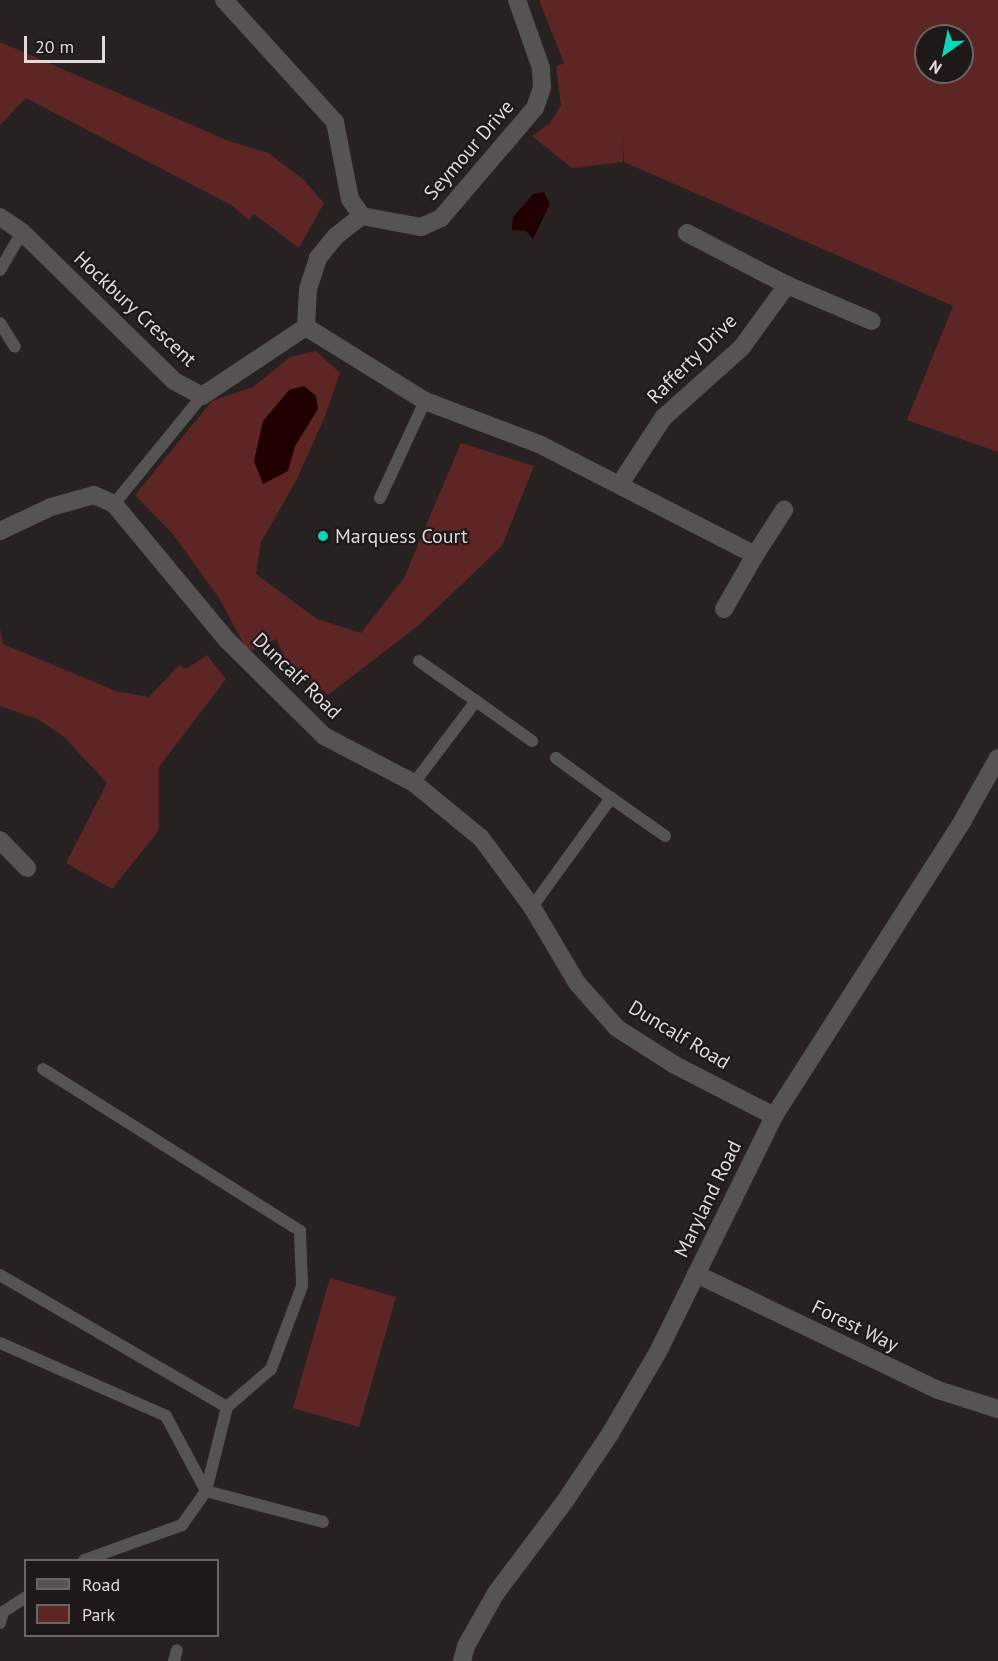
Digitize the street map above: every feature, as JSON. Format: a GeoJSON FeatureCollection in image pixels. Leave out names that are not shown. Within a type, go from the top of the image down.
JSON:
{"type":"FeatureCollection","features":[{"type":"Feature","properties":{"kind":"street"},"geometry":{"type":"LineString","coordinates":[[224,0],[335,122],[350,198],[362,216],[336,236],[318,258],[308,289],[306,327]]}},
{"type":"Feature","properties":{"kind":"street","name":"Seymour Drive"},"geometry":{"type":"LineString","coordinates":[[362,216],[421,227],[441,218],[535,108],[542,88],[541,69],[517,0]]}},
{"type":"Feature","properties":{"kind":"street","name":"Hockbury Crescent"},"geometry":{"type":"LineString","coordinates":[[0,217],[22,232],[174,381],[202,396]]}},
{"type":"Feature","properties":{"kind":"street"},"geometry":{"type":"LineString","coordinates":[[687,233],[787,285],[872,321]]}},
{"type":"Feature","properties":{"kind":"street","name":"Rafferty Drive"},"geometry":{"type":"LineString","coordinates":[[620,484],[663,418],[742,347],[787,285]]}},
{"type":"Feature","properties":{"kind":"street"},"geometry":{"type":"LineString","coordinates":[[202,396],[306,327]]}},
{"type":"Feature","properties":{"kind":"street"},"geometry":{"type":"LineString","coordinates":[[306,327],[425,401],[539,444],[754,555]]}},
{"type":"Feature","properties":{"kind":"street"},"geometry":{"type":"LineString","coordinates":[[0,531],[51,507],[94,495],[114,504]]}},
{"type":"Feature","properties":{"kind":"street","name":"Duncalf Road"},"geometry":{"type":"LineString","coordinates":[[114,504],[227,640],[324,736],[414,783],[481,838],[532,907],[577,983],[617,1028],[673,1064],[774,1116]]}},
{"type":"Feature","properties":{"kind":"street"},"geometry":{"type":"LineString","coordinates":[[724,609],[754,555],[784,510]]}},
{"type":"Feature","properties":{"kind":"street","name":"Maryland Road"},"geometry":{"type":"LineString","coordinates":[[462,1661],[466,1646],[496,1593],[565,1501],[610,1434],[658,1352],[774,1116],[963,820],[998,758]]}},
{"type":"Feature","properties":{"kind":"street"},"geometry":{"type":"LineString","coordinates":[[0,840],[27,868]]}},
{"type":"Feature","properties":{"kind":"street","name":"Forest Way"},"geometry":{"type":"LineString","coordinates":[[696,1274],[938,1390],[998,1409]]}},
{"type":"Feature","properties":{"kind":"lane"},"geometry":{"type":"LineString","coordinates":[[0,270],[22,232]]}},
{"type":"Feature","properties":{"kind":"lane"},"geometry":{"type":"LineString","coordinates":[[0,322],[15,347]]}},
{"type":"Feature","properties":{"kind":"lane"},"geometry":{"type":"LineString","coordinates":[[114,504],[202,396]]}},
{"type":"Feature","properties":{"kind":"lane"},"geometry":{"type":"LineString","coordinates":[[380,498],[425,401]]}},
{"type":"Feature","properties":{"kind":"lane"},"geometry":{"type":"LineString","coordinates":[[419,661],[532,741]]}},
{"type":"Feature","properties":{"kind":"lane"},"geometry":{"type":"LineString","coordinates":[[414,783],[476,701]]}},
{"type":"Feature","properties":{"kind":"lane"},"geometry":{"type":"LineString","coordinates":[[556,758],[665,836]]}},
{"type":"Feature","properties":{"kind":"lane"},"geometry":{"type":"LineString","coordinates":[[532,907],[612,798]]}},
{"type":"Feature","properties":{"kind":"lane"},"geometry":{"type":"LineString","coordinates":[[43,1069],[300,1231],[302,1286],[271,1369],[227,1407],[206,1491],[182,1525],[87,1559]]}},
{"type":"Feature","properties":{"kind":"lane"},"geometry":{"type":"LineString","coordinates":[[0,1275],[227,1407]]}},
{"type":"Feature","properties":{"kind":"lane"},"geometry":{"type":"LineString","coordinates":[[0,1343],[166,1416],[206,1491],[323,1522]]}},
{"type":"Feature","properties":{"kind":"lane"},"geometry":{"type":"LineString","coordinates":[[0,1623],[3,1612],[24,1598]]}},
{"type":"Feature","properties":{"kind":"green space"},"geometry":{"type":"Polygon","coordinates":[[[539,0],[998,0],[998,452],[907,420],[953,306],[624,162],[622,128],[623,162],[572,168],[532,136],[550,123],[561,105],[556,67],[564,63],[539,0]]]}},
{"type":"Feature","properties":{"kind":"green space"},"geometry":{"type":"Polygon","coordinates":[[[0,42],[229,141],[268,153],[303,179],[324,203],[299,248],[254,214],[249,220],[231,205],[26,98],[0,125],[0,42]]]}},
{"type":"Feature","properties":{"kind":"green space"},"geometry":{"type":"Polygon","coordinates":[[[316,351],[340,373],[325,416],[296,481],[261,542],[256,574],[317,619],[361,633],[404,578],[461,443],[534,466],[502,546],[419,625],[328,695],[287,661],[276,639],[248,652],[219,598],[172,533],[135,495],[212,401],[253,387],[290,357],[316,351]]]}},
{"type":"Feature","properties":{"kind":"green space"},"geometry":{"type":"Polygon","coordinates":[[[0,628],[3,644],[116,691],[149,697],[179,665],[186,669],[207,655],[226,679],[159,767],[159,830],[112,889],[66,863],[107,783],[63,736],[37,719],[0,706],[0,628]]]}},
{"type":"Feature","properties":{"kind":"green space"},"geometry":{"type":"Polygon","coordinates":[[[330,1278],[396,1297],[359,1427],[293,1408],[330,1278]]]}},
{"type":"Feature","properties":{"kind":"shaded area"},"geometry":{"type":"Polygon","coordinates":[[[544,192],[550,204],[533,239],[526,231],[512,230],[513,217],[533,194],[544,192]]]}},
{"type":"Feature","properties":{"kind":"shaded area"},"geometry":{"type":"Polygon","coordinates":[[[304,386],[316,396],[318,409],[295,446],[288,471],[263,484],[254,461],[263,421],[289,390],[304,386]]]}},
{"type":"Feature","properties":{"kind":"place","name":"Marquess Court"},"geometry":{"type":"Point","coordinates":[323,536]}}]}
